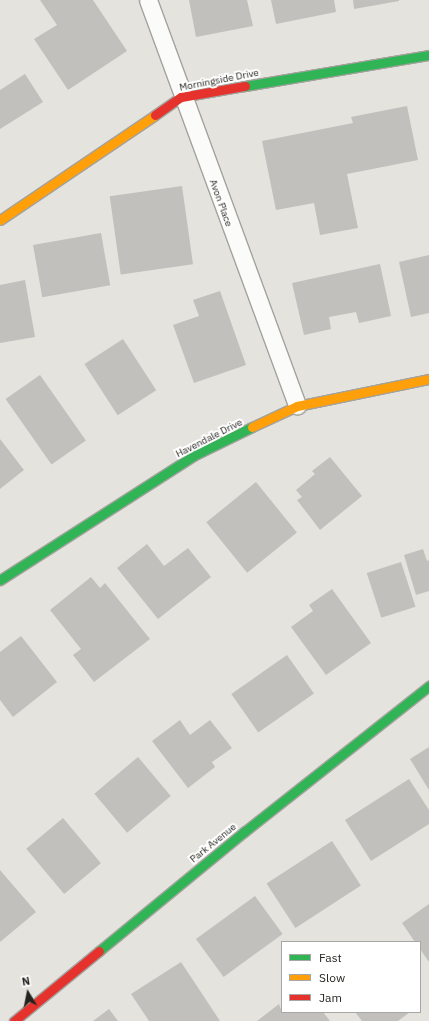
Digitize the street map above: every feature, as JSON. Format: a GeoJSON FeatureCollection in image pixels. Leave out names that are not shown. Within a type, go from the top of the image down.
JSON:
{"type":"FeatureCollection","features":[{"type":"Feature","properties":{"kind":"street","name":"Avon Place"},"geometry":{"type":"LineString","coordinates":[[148,0],[181,97],[297,406]]}},
{"type":"Feature","properties":{"kind":"street","name":"Morningside Drive"},"geometry":{"type":"LineString","coordinates":[[0,220],[181,97],[429,54]]}},
{"type":"Feature","properties":{"kind":"street","name":"Havendale Drive"},"geometry":{"type":"LineString","coordinates":[[0,580],[193,456],[297,406],[429,379]]}},
{"type":"Feature","properties":{"kind":"street","name":"Park Avenue"},"geometry":{"type":"LineString","coordinates":[[14,1021],[244,832],[429,686]]}},
{"type":"Feature","properties":{"kind":"building"},"geometry":{"type":"Polygon","coordinates":[[[40,0],[93,0],[127,51],[68,90],[34,39],[57,25],[40,0]]]}},
{"type":"Feature","properties":{"kind":"building"},"geometry":{"type":"Polygon","coordinates":[[[189,0],[247,0],[253,26],[196,37],[189,0]]]}},
{"type":"Feature","properties":{"kind":"building"},"geometry":{"type":"Polygon","coordinates":[[[271,0],[334,0],[336,12],[276,24],[271,0]]]}},
{"type":"Feature","properties":{"kind":"building"},"geometry":{"type":"Polygon","coordinates":[[[353,0],[399,0],[399,1],[354,9],[353,0]]]}},
{"type":"Feature","properties":{"kind":"building"},"geometry":{"type":"Polygon","coordinates":[[[25,74],[43,102],[0,129],[0,90],[25,74]]]}},
{"type":"Feature","properties":{"kind":"building"},"geometry":{"type":"Polygon","coordinates":[[[407,106],[418,160],[347,174],[358,228],[320,235],[314,203],[276,210],[262,141],[353,123],[351,117],[407,106]]]}},
{"type":"Feature","properties":{"kind":"building"},"geometry":{"type":"Polygon","coordinates":[[[182,186],[193,264],[121,274],[110,196],[182,186]]]}},
{"type":"Feature","properties":{"kind":"building"},"geometry":{"type":"Polygon","coordinates":[[[101,233],[110,285],[42,297],[33,245],[101,233]]]}},
{"type":"Feature","properties":{"kind":"building"},"geometry":{"type":"Polygon","coordinates":[[[429,255],[429,313],[411,317],[399,262],[429,255]]]}},
{"type":"Feature","properties":{"kind":"building"},"geometry":{"type":"Polygon","coordinates":[[[380,264],[391,316],[359,323],[356,312],[329,317],[331,329],[304,335],[292,283],[380,264]]]}},
{"type":"Feature","properties":{"kind":"building"},"geometry":{"type":"Polygon","coordinates":[[[25,280],[35,337],[0,343],[0,285],[25,280]]]}},
{"type":"Feature","properties":{"kind":"building"},"geometry":{"type":"Polygon","coordinates":[[[220,291],[246,365],[194,383],[173,325],[199,316],[193,300],[220,291]]]}},
{"type":"Feature","properties":{"kind":"building"},"geometry":{"type":"Polygon","coordinates":[[[123,339],[156,390],[118,415],[84,364],[123,339]]]}},
{"type":"Feature","properties":{"kind":"building"},"geometry":{"type":"Polygon","coordinates":[[[40,375],[86,441],[51,465],[6,399],[40,375]]]}},
{"type":"Feature","properties":{"kind":"building"},"geometry":{"type":"Polygon","coordinates":[[[0,439],[24,470],[0,489],[0,439]]]}},
{"type":"Feature","properties":{"kind":"building"},"geometry":{"type":"Polygon","coordinates":[[[330,457],[362,496],[320,530],[297,500],[302,497],[296,490],[315,474],[312,471],[330,457]]]}},
{"type":"Feature","properties":{"kind":"building"},"geometry":{"type":"Polygon","coordinates":[[[256,482],[297,533],[247,573],[206,522],[256,482]]]}},
{"type":"Feature","properties":{"kind":"building"},"geometry":{"type":"Polygon","coordinates":[[[147,544],[164,566],[188,548],[211,577],[158,619],[117,568],[147,544]]]}},
{"type":"Feature","properties":{"kind":"building"},"geometry":{"type":"Polygon","coordinates":[[[423,549],[427,561],[429,560],[429,591],[416,595],[404,555],[423,549]]]}},
{"type":"Feature","properties":{"kind":"building"},"geometry":{"type":"Polygon","coordinates":[[[401,562],[416,607],[381,618],[367,573],[401,562]]]}},
{"type":"Feature","properties":{"kind":"building"},"geometry":{"type":"Polygon","coordinates":[[[91,577],[100,588],[105,583],[150,639],[94,682],[73,655],[81,649],[50,610],[91,577]]]}},
{"type":"Feature","properties":{"kind":"building"},"geometry":{"type":"Polygon","coordinates":[[[332,589],[371,643],[326,675],[291,627],[313,611],[309,605],[332,589]]]}},
{"type":"Feature","properties":{"kind":"building"},"geometry":{"type":"Polygon","coordinates":[[[21,636],[57,682],[13,717],[0,700],[0,652],[21,636]]]}},
{"type":"Feature","properties":{"kind":"building"},"geometry":{"type":"Polygon","coordinates":[[[287,655],[314,694],[258,733],[231,694],[287,655]]]}},
{"type":"Feature","properties":{"kind":"building"},"geometry":{"type":"Polygon","coordinates":[[[180,720],[190,735],[210,720],[232,748],[212,762],[215,767],[188,788],[152,741],[180,720]]]}},
{"type":"Feature","properties":{"kind":"building"},"geometry":{"type":"Polygon","coordinates":[[[429,747],[429,790],[410,759],[429,747]]]}},
{"type":"Feature","properties":{"kind":"building"},"geometry":{"type":"Polygon","coordinates":[[[138,757],[171,796],[127,833],[94,794],[138,757]]]}},
{"type":"Feature","properties":{"kind":"building"},"geometry":{"type":"Polygon","coordinates":[[[409,779],[429,810],[429,824],[371,861],[345,820],[409,779]]]}},
{"type":"Feature","properties":{"kind":"building"},"geometry":{"type":"Polygon","coordinates":[[[63,818],[101,863],[64,894],[26,849],[63,818]]]}},
{"type":"Feature","properties":{"kind":"building"},"geometry":{"type":"Polygon","coordinates":[[[332,841],[361,885],[295,928],[267,883],[332,841]]]}},
{"type":"Feature","properties":{"kind":"building"},"geometry":{"type":"Polygon","coordinates":[[[0,870],[36,912],[0,942],[0,870]]]}},
{"type":"Feature","properties":{"kind":"building"},"geometry":{"type":"Polygon","coordinates":[[[255,896],[283,934],[224,977],[196,939],[255,896]]]}},
{"type":"Feature","properties":{"kind":"building"},"geometry":{"type":"Polygon","coordinates":[[[429,904],[429,962],[421,950],[421,941],[414,941],[402,923],[429,904]]]}},
{"type":"Feature","properties":{"kind":"building"},"geometry":{"type":"Polygon","coordinates":[[[181,962],[220,1021],[149,1021],[131,994],[181,962]]]}},
{"type":"Feature","properties":{"kind":"building"},"geometry":{"type":"Polygon","coordinates":[[[279,1004],[281,1013],[324,1013],[330,1021],[257,1021],[279,1004]]]}},
{"type":"Feature","properties":{"kind":"building"},"geometry":{"type":"Polygon","coordinates":[[[109,1009],[118,1021],[93,1021],[109,1009]]]}},
{"type":"Feature","properties":{"kind":"building"},"geometry":{"type":"Polygon","coordinates":[[[356,1013],[409,1013],[398,1021],[362,1021],[356,1013]]]}},
{"type":"Feature","properties":{"kind":"traffic: fast"},"geometry":{"type":"LineString","coordinates":[[245,86],[429,55]]}},
{"type":"Feature","properties":{"kind":"traffic: fast"},"geometry":{"type":"LineString","coordinates":[[0,580],[193,456],[252,427]]}},
{"type":"Feature","properties":{"kind":"traffic: fast"},"geometry":{"type":"LineString","coordinates":[[99,951],[244,832],[429,686]]}},
{"type":"Feature","properties":{"kind":"traffic: slow"},"geometry":{"type":"LineString","coordinates":[[0,220],[155,115]]}},
{"type":"Feature","properties":{"kind":"traffic: slow"},"geometry":{"type":"LineString","coordinates":[[252,427],[297,406],[429,379]]}},
{"type":"Feature","properties":{"kind":"traffic: jam"},"geometry":{"type":"LineString","coordinates":[[155,115],[181,97],[245,86]]}},
{"type":"Feature","properties":{"kind":"traffic: jam"},"geometry":{"type":"LineString","coordinates":[[14,1021],[99,951]]}}]}
